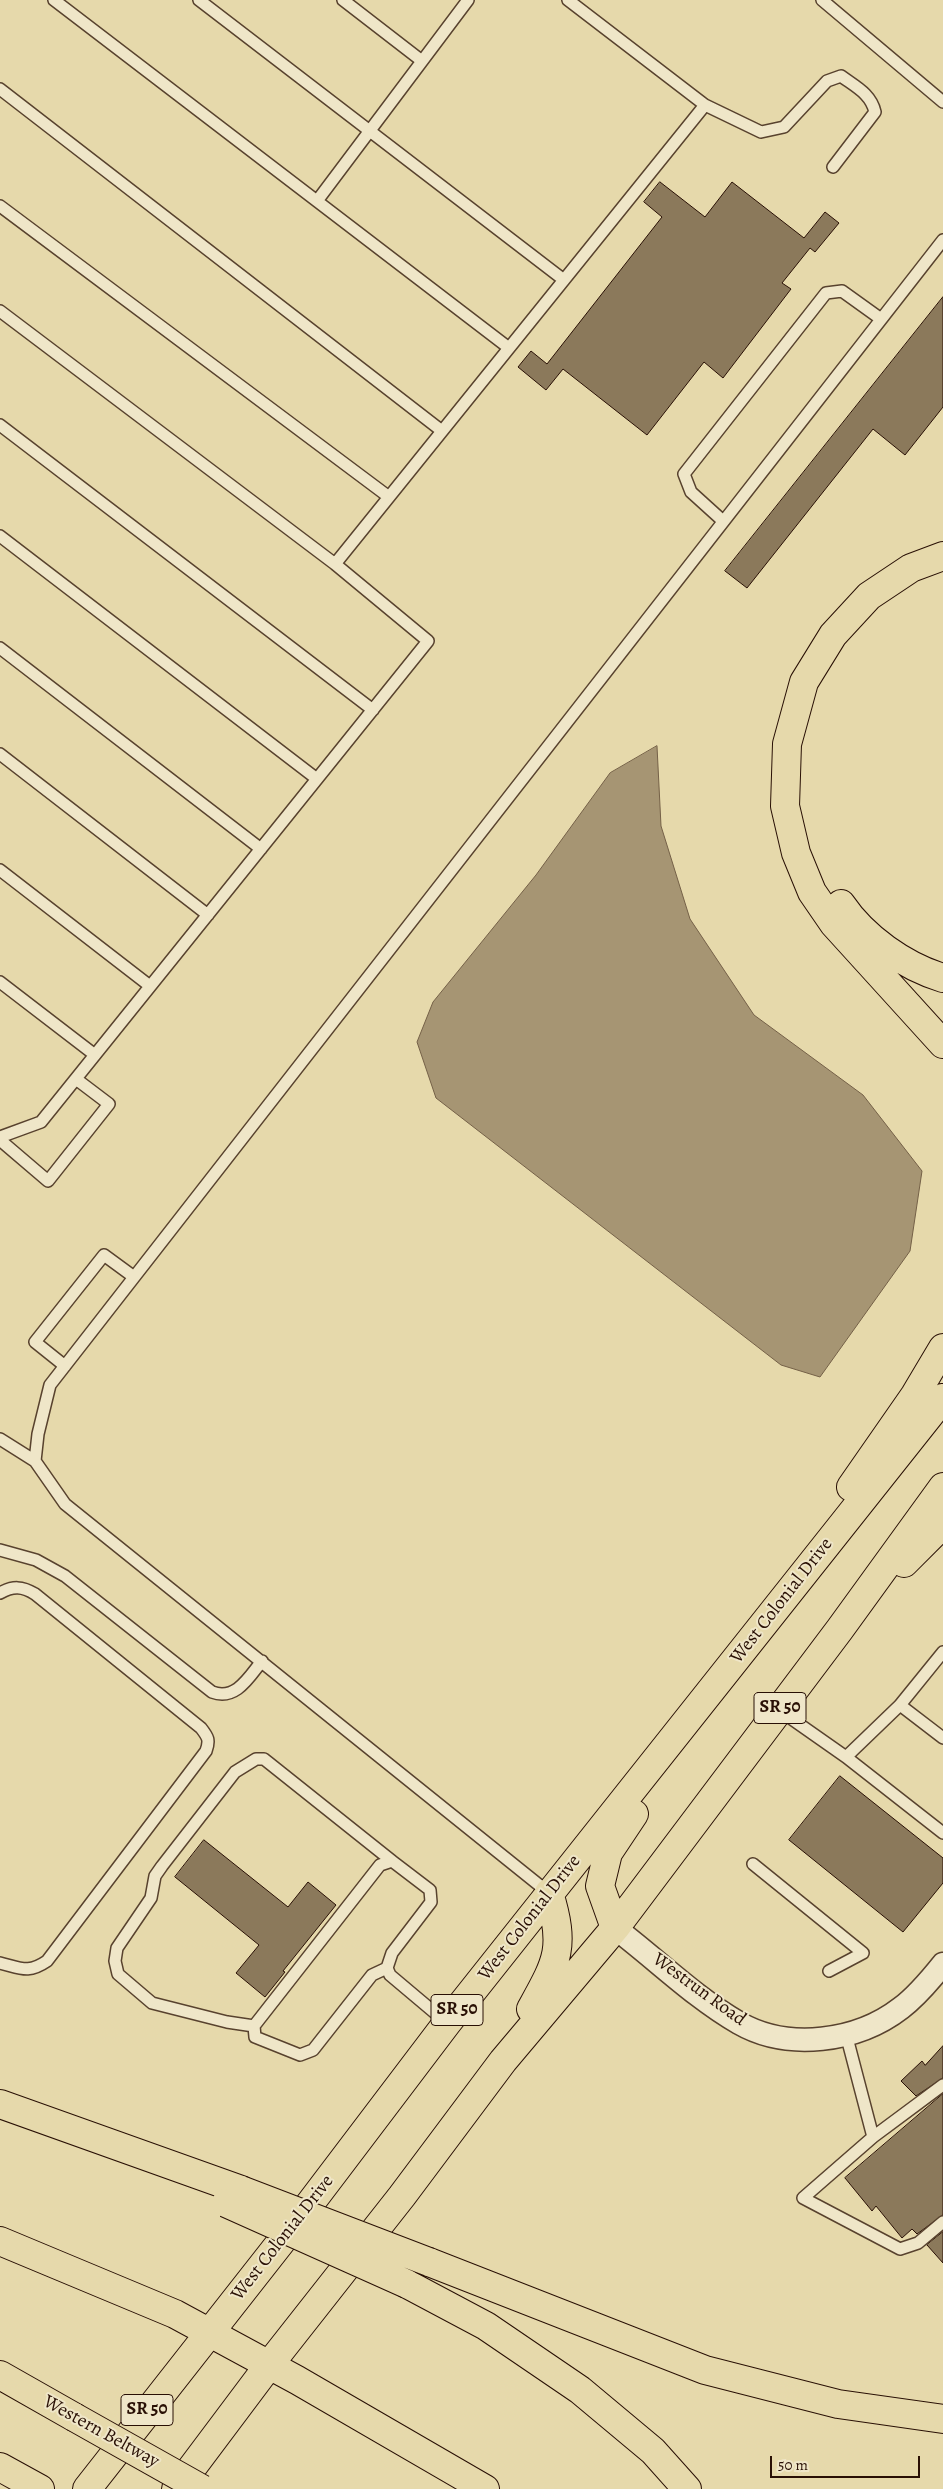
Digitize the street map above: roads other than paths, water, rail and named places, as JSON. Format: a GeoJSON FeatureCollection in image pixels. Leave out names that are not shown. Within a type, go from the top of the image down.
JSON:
{"type":"FeatureCollection","features":[{"type":"Feature","properties":{"kind":"highway"},"geometry":{"type":"LineString","coordinates":[[943,556],[911,568],[869,596],[833,635],[804,682],[787,744],[785,806],[796,853],[818,900],[834,924],[859,953],[943,1044]]}},
{"type":"Feature","properties":{"kind":"highway"},"geometry":{"type":"LineString","coordinates":[[943,573],[894,599],[853,637],[831,670],[809,723],[803,758],[802,793],[807,824],[816,854],[829,884],[846,910],[869,935],[896,956],[943,978]]}},
{"type":"Feature","properties":{"kind":"highway"},"geometry":{"type":"LineString","coordinates":[[615,1928],[600,1886],[608,1852],[678,1749],[704,1700],[915,1395],[943,1348]]}},
{"type":"Feature","properties":{"kind":"highway","name":"West Colonial Drive"},"geometry":{"type":"LineString","coordinates":[[86,2489],[210,2333],[549,1893],[943,1398]]}},
{"type":"Feature","properties":{"kind":"highway","name":"SR 50"},"geometry":{"type":"LineString","coordinates":[[176,2489],[269,2365],[402,2196],[503,2062],[615,1928],[840,1629],[943,1487]]}},
{"type":"Feature","properties":{"kind":"highway"},"geometry":{"type":"LineString","coordinates":[[840,1629],[943,1524]]}},
{"type":"Feature","properties":{"kind":"highway"},"geometry":{"type":"LineString","coordinates":[[503,2062],[555,1966],[558,1933],[549,1893]]}},
{"type":"Feature","properties":{"kind":"highway"},"geometry":{"type":"LineString","coordinates":[[0,2104],[233,2197],[429,2262],[705,2370],[838,2404],[943,2418]]}},
{"type":"Feature","properties":{"kind":"highway"},"geometry":{"type":"LineString","coordinates":[[233,2197],[407,2284],[486,2326],[580,2390],[653,2450],[687,2489]]}},
{"type":"Feature","properties":{"kind":"highway"},"geometry":{"type":"LineString","coordinates":[[0,2241],[175,2314],[269,2365],[485,2489]]}},
{"type":"Feature","properties":{"kind":"highway","name":"Western Beltway"},"geometry":{"type":"LineString","coordinates":[[0,2375],[202,2489]]}},
{"type":"Feature","properties":{"kind":"highway"},"geometry":{"type":"LineString","coordinates":[[0,2467],[32,2485]]}},
{"type":"Feature","properties":{"kind":"street","name":"Westrun Road"},"geometry":{"type":"LineString","coordinates":[[615,1928],[707,2002],[740,2024],[774,2036],[824,2040],[867,2027],[901,2008],[930,1980],[943,1964]]}},
{"type":"Feature","properties":{"kind":"lane"},"geometry":{"type":"LineString","coordinates":[[54,0],[509,348]]}},
{"type":"Feature","properties":{"kind":"lane"},"geometry":{"type":"LineString","coordinates":[[198,0],[564,280]]}},
{"type":"Feature","properties":{"kind":"lane"},"geometry":{"type":"LineString","coordinates":[[343,0],[422,61]]}},
{"type":"Feature","properties":{"kind":"lane"},"geometry":{"type":"LineString","coordinates":[[317,201],[468,0]]}},
{"type":"Feature","properties":{"kind":"lane"},"geometry":{"type":"LineString","coordinates":[[568,0],[705,105],[761,132],[784,128],[827,81],[841,76],[873,101],[875,112],[833,168]]}},
{"type":"Feature","properties":{"kind":"lane"},"geometry":{"type":"LineString","coordinates":[[822,0],[943,102]]}},
{"type":"Feature","properties":{"kind":"lane"},"geometry":{"type":"LineString","coordinates":[[0,89],[442,431]]}},
{"type":"Feature","properties":{"kind":"lane"},"geometry":{"type":"LineString","coordinates":[[335,564],[705,105]]}},
{"type":"Feature","properties":{"kind":"lane"},"geometry":{"type":"LineString","coordinates":[[0,206],[389,497]]}},
{"type":"Feature","properties":{"kind":"lane"},"geometry":{"type":"LineString","coordinates":[[35,1461],[38,1434],[50,1385],[943,240]]}},
{"type":"Feature","properties":{"kind":"lane"},"geometry":{"type":"LineString","coordinates":[[723,521],[690,492],[684,474],[826,294],[842,291],[881,319]]}},
{"type":"Feature","properties":{"kind":"lane"},"geometry":{"type":"LineString","coordinates":[[0,311],[335,564],[428,641],[373,710],[150,986],[95,1055],[76,1078],[41,1122],[0,1139],[48,1181],[109,1104],[76,1078]]}},
{"type":"Feature","properties":{"kind":"lane"},"geometry":{"type":"LineString","coordinates":[[0,425],[373,710]]}},
{"type":"Feature","properties":{"kind":"lane"},"geometry":{"type":"LineString","coordinates":[[0,536],[317,779]]}},
{"type":"Feature","properties":{"kind":"lane"},"geometry":{"type":"LineString","coordinates":[[0,648],[261,849]]}},
{"type":"Feature","properties":{"kind":"lane"},"geometry":{"type":"LineString","coordinates":[[0,754],[208,915]]}},
{"type":"Feature","properties":{"kind":"lane"},"geometry":{"type":"LineString","coordinates":[[0,870],[150,986]]}},
{"type":"Feature","properties":{"kind":"lane"},"geometry":{"type":"LineString","coordinates":[[0,982],[95,1055]]}},
{"type":"Feature","properties":{"kind":"lane"},"geometry":{"type":"LineString","coordinates":[[65,1366],[35,1342],[104,1255],[134,1277]]}},
{"type":"Feature","properties":{"kind":"lane"},"geometry":{"type":"LineString","coordinates":[[0,1440],[35,1461],[65,1504],[549,1893]]}},
{"type":"Feature","properties":{"kind":"lane"},"geometry":{"type":"LineString","coordinates":[[0,1550],[36,1560],[65,1576],[212,1692],[227,1695],[235,1692],[262,1661]]}},
{"type":"Feature","properties":{"kind":"lane"},"geometry":{"type":"LineString","coordinates":[[0,1593],[11,1587],[20,1587],[34,1594],[202,1728],[208,1737],[208,1744],[200,1758],[47,1961],[34,1969],[24,1969],[0,1963]]}},
{"type":"Feature","properties":{"kind":"lane"},"geometry":{"type":"LineString","coordinates":[[846,1757],[900,1705],[943,1652]]}},
{"type":"Feature","properties":{"kind":"lane"},"geometry":{"type":"LineString","coordinates":[[900,1705],[943,1738]]}},
{"type":"Feature","properties":{"kind":"lane"},"geometry":{"type":"LineString","coordinates":[[778,1710],[846,1757],[943,1833]]}},
{"type":"Feature","properties":{"kind":"lane"},"geometry":{"type":"LineString","coordinates":[[254,2026],[227,2022],[152,2002],[118,1974],[115,1961],[117,1948],[151,1898],[159,1871],[234,1772],[256,1760],[264,1759],[430,1890],[431,1902],[392,1953],[387,1968],[390,1975],[447,2023]]}},
{"type":"Feature","properties":{"kind":"lane"},"geometry":{"type":"LineString","coordinates":[[387,1968],[372,1975],[313,2050],[300,2055],[255,2036],[254,2026],[380,1865],[392,1861]]}},
{"type":"Feature","properties":{"kind":"lane"},"geometry":{"type":"LineString","coordinates":[[753,1864],[863,1953],[829,1971]]}},
{"type":"Feature","properties":{"kind":"lane"},"geometry":{"type":"LineString","coordinates":[[846,2034],[873,2136]]}},
{"type":"Feature","properties":{"kind":"lane"},"geometry":{"type":"LineString","coordinates":[[943,2085],[873,2136],[803,2198],[900,2249],[918,2243],[943,2222]]}}]}
